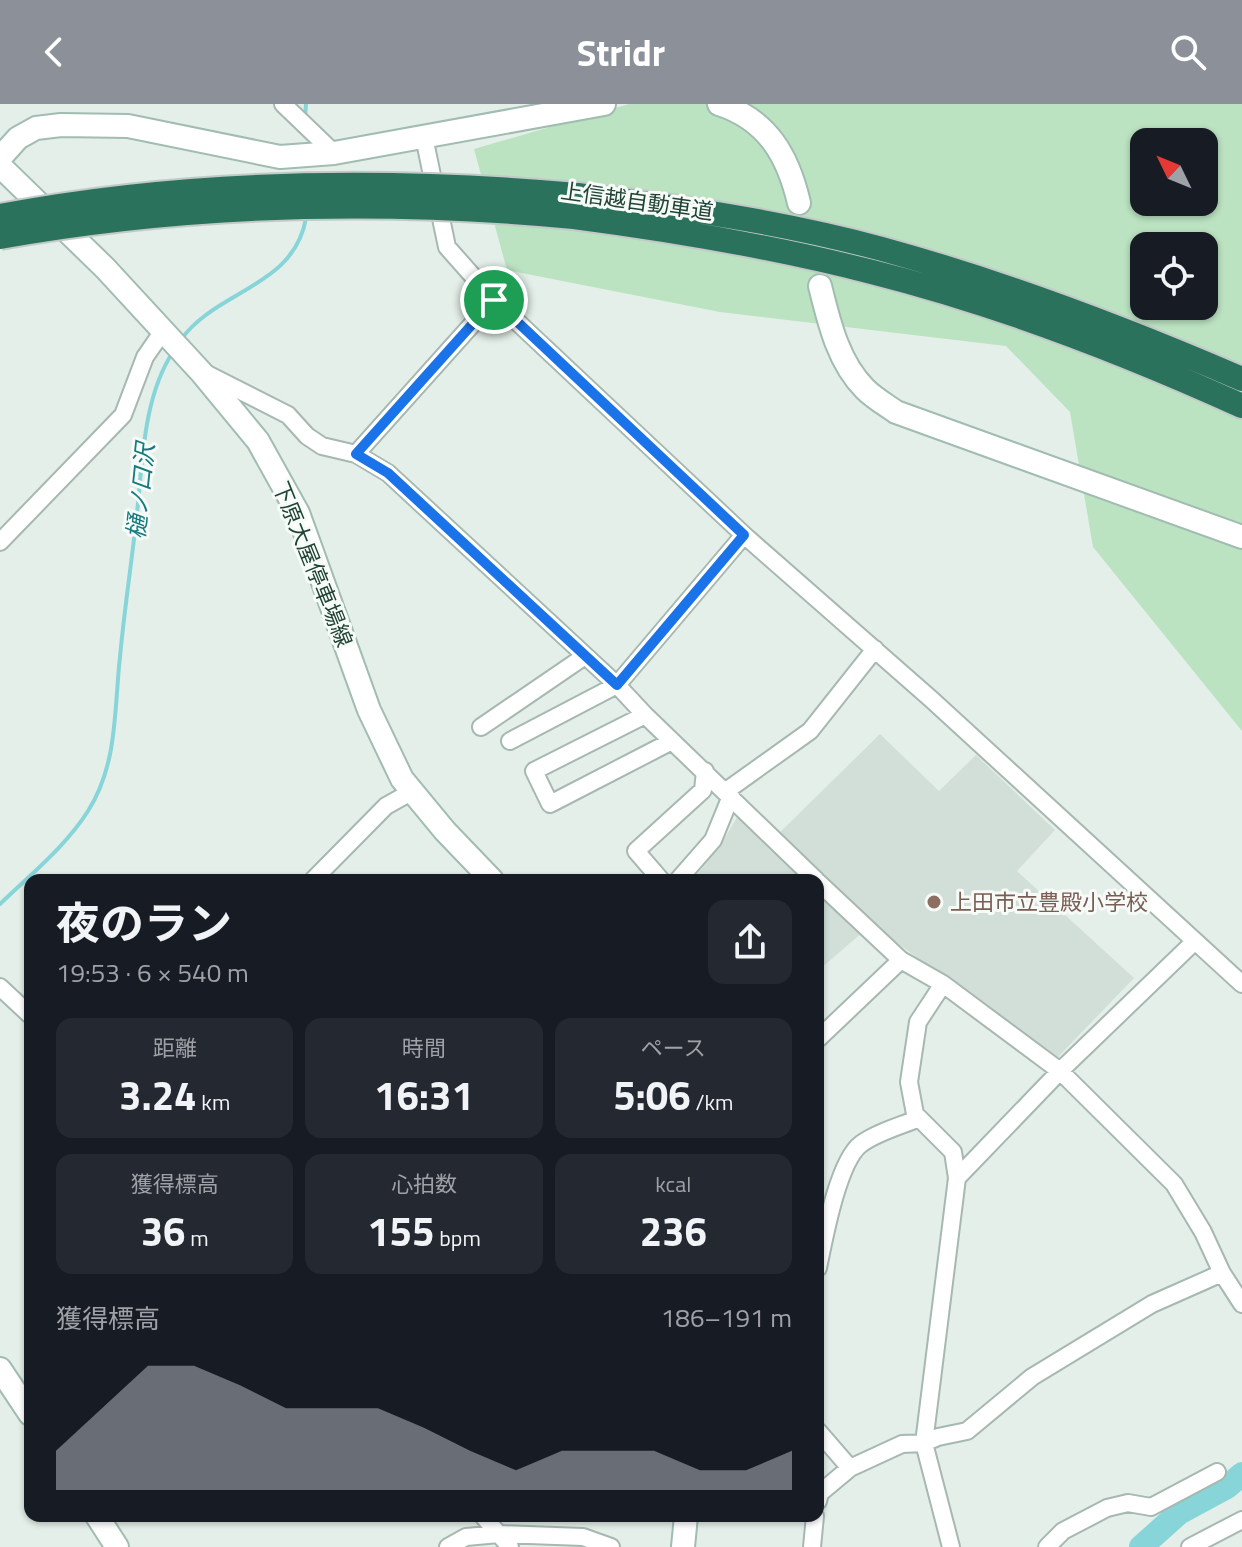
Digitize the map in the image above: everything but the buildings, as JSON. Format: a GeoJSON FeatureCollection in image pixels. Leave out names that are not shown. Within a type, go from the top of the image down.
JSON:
{"type":"FeatureCollection","features":[{"type":"Feature","properties":{"kind":"highway","name":"上信越自動車道"},"geometry":{"type":"LineString","coordinates":[[0,216],[114,198],[271,186],[431,185],[576,206],[875,272],[1021,317],[1093,343],[1242,406]]}},
{"type":"Feature","properties":{"kind":"highway","name":"上信越自動車道"},"geometry":{"type":"LineString","coordinates":[[0,237],[112,220],[273,207],[576,206],[725,215],[880,248],[1041,298],[1242,379]]}},
{"type":"Feature","properties":{"kind":"street"},"geometry":{"type":"LineString","coordinates":[[283,104],[334,153]]}},
{"type":"Feature","properties":{"kind":"street"},"geometry":{"type":"LineString","coordinates":[[0,158],[18,138],[36,128],[61,125],[128,126],[280,157],[334,153],[604,104]]}},
{"type":"Feature","properties":{"kind":"street"},"geometry":{"type":"LineString","coordinates":[[719,104],[739,113],[767,134],[792,172],[799,203]]}},
{"type":"Feature","properties":{"kind":"street"},"geometry":{"type":"LineString","coordinates":[[424,137],[447,247],[494,300],[744,535],[875,649],[1242,984]]}},
{"type":"Feature","properties":{"kind":"street","name":"下原大屋停車場線"},"geometry":{"type":"LineString","coordinates":[[0,166],[105,268],[201,372],[258,441],[298,513],[369,710],[402,779],[486,874]]}},
{"type":"Feature","properties":{"kind":"street"},"geometry":{"type":"LineString","coordinates":[[820,286],[829,322],[845,362],[865,389],[896,412],[1242,537]]}},
{"type":"Feature","properties":{"kind":"street"},"geometry":{"type":"LineString","coordinates":[[356,454],[494,300]]}},
{"type":"Feature","properties":{"kind":"street"},"geometry":{"type":"LineString","coordinates":[[0,542],[123,415],[145,357],[172,341]]}},
{"type":"Feature","properties":{"kind":"street"},"geometry":{"type":"LineString","coordinates":[[201,372],[288,415],[307,436],[322,446],[356,454],[388,473],[617,685],[810,874]]}},
{"type":"Feature","properties":{"kind":"street"},"geometry":{"type":"LineString","coordinates":[[510,741],[617,685],[744,535]]}},
{"type":"Feature","properties":{"kind":"street"},"geometry":{"type":"LineString","coordinates":[[683,874],[713,840],[729,794],[810,731],[875,649]]}},
{"type":"Feature","properties":{"kind":"street"},"geometry":{"type":"LineString","coordinates":[[481,727],[585,656]]}},
{"type":"Feature","properties":{"kind":"street"},"geometry":{"type":"LineString","coordinates":[[645,715],[534,771],[550,804],[672,741]]}},
{"type":"Feature","properties":{"kind":"street"},"geometry":{"type":"LineString","coordinates":[[656,874],[636,851],[703,790],[705,771]]}},
{"type":"Feature","properties":{"kind":"street"},"geometry":{"type":"LineString","coordinates":[[319,874],[386,806],[411,792]]}},
{"type":"Feature","properties":{"kind":"street"},"geometry":{"type":"LineString","coordinates":[[824,888],[901,960],[943,984],[1060,1071],[1174,1184],[1242,1304]]}},
{"type":"Feature","properties":{"kind":"street"},"geometry":{"type":"LineString","coordinates":[[957,1178],[1060,1071],[1195,941]]}},
{"type":"Feature","properties":{"kind":"street"},"geometry":{"type":"LineString","coordinates":[[824,1033],[901,960]]}},
{"type":"Feature","properties":{"kind":"street"},"geometry":{"type":"LineString","coordinates":[[943,984],[918,1022],[909,1082],[915,1114],[953,1152],[957,1178],[924,1443],[951,1547]]}},
{"type":"Feature","properties":{"kind":"street"},"geometry":{"type":"LineString","coordinates":[[0,987],[24,1009]]}},
{"type":"Feature","properties":{"kind":"street"},"geometry":{"type":"LineString","coordinates":[[824,1239],[842,1175],[860,1144],[919,1118]]}},
{"type":"Feature","properties":{"kind":"street"},"geometry":{"type":"LineString","coordinates":[[824,1490],[850,1468],[902,1444],[924,1443],[967,1431],[1032,1377],[1152,1304],[1222,1273]]}},
{"type":"Feature","properties":{"kind":"street"},"geometry":{"type":"LineString","coordinates":[[0,1369],[24,1405]]}},
{"type":"Feature","properties":{"kind":"street"},"geometry":{"type":"LineString","coordinates":[[824,1438],[850,1468]]}},
{"type":"Feature","properties":{"kind":"street"},"geometry":{"type":"LineString","coordinates":[[1047,1547],[1063,1531],[1107,1508],[1128,1503],[1151,1507],[1217,1472]]}},
{"type":"Feature","properties":{"kind":"street"},"geometry":{"type":"LineString","coordinates":[[1190,1547],[1242,1520]]}},
{"type":"Feature","properties":{"kind":"street"},"geometry":{"type":"LineString","coordinates":[[101,1522],[117,1547]]}},
{"type":"Feature","properties":{"kind":"street"},"geometry":{"type":"LineString","coordinates":[[488,1522],[510,1547]]}},
{"type":"Feature","properties":{"kind":"street"},"geometry":{"type":"LineString","coordinates":[[683,1547],[685,1522]]}},
{"type":"Feature","properties":{"kind":"street"},"geometry":{"type":"LineString","coordinates":[[812,1547],[814,1522]]}},
{"type":"Feature","properties":{"kind":"street"},"geometry":{"type":"LineString","coordinates":[[448,1547],[466,1537],[499,1534],[583,1537],[611,1547]]}},
{"type":"Feature","properties":{"kind":"shaded area","name":"上田市立豊殿小学校"},"geometry":{"type":"Polygon","coordinates":[[[880,734],[939,791],[976,755],[1055,830],[1017,871],[1134,978],[1058,1057],[872,924],[824,966],[824,874],[698,874],[739,814],[768,844],[880,734]]]}},
{"type":"Feature","properties":{"kind":"green space"},"geometry":{"type":"Polygon","coordinates":[[[629,104],[1242,104],[1242,731],[1093,547],[1070,412],[1006,346],[720,312],[507,270],[474,149],[629,104]]]}},
{"type":"Feature","properties":{"kind":"waterway","name":"樋ノ口沢"},"geometry":{"type":"LineString","coordinates":[[305,118],[306,104]]}},
{"type":"Feature","properties":{"kind":"waterway","name":"樋ノ口沢"},"geometry":{"type":"LineString","coordinates":[[180,341],[213,310],[252,287],[286,260],[299,241],[306,218]]}},
{"type":"Feature","properties":{"kind":"waterway","name":"樋ノ口沢"},"geometry":{"type":"LineString","coordinates":[[32,874],[88,811],[105,775],[113,736],[145,438],[157,384],[173,352]]}},
{"type":"Feature","properties":{"kind":"waterway","name":"樋ノ口沢"},"geometry":{"type":"LineString","coordinates":[[0,904],[24,882]]}},
{"type":"Feature","properties":{"kind":"waterway"},"geometry":{"type":"LineString","coordinates":[[1141,1547],[1179,1513],[1227,1487],[1242,1474]]}},
{"type":"Feature","properties":{"kind":"place","name":"上田市立豊殿小学校"},"geometry":{"type":"Point","coordinates":[934,902]}},
{"type":"Feature","properties":{"kind":"route"},"geometry":{"type":"LineString","coordinates":[[494,300],[744,535],[617,685],[388,473],[356,454],[494,300]]}}]}
